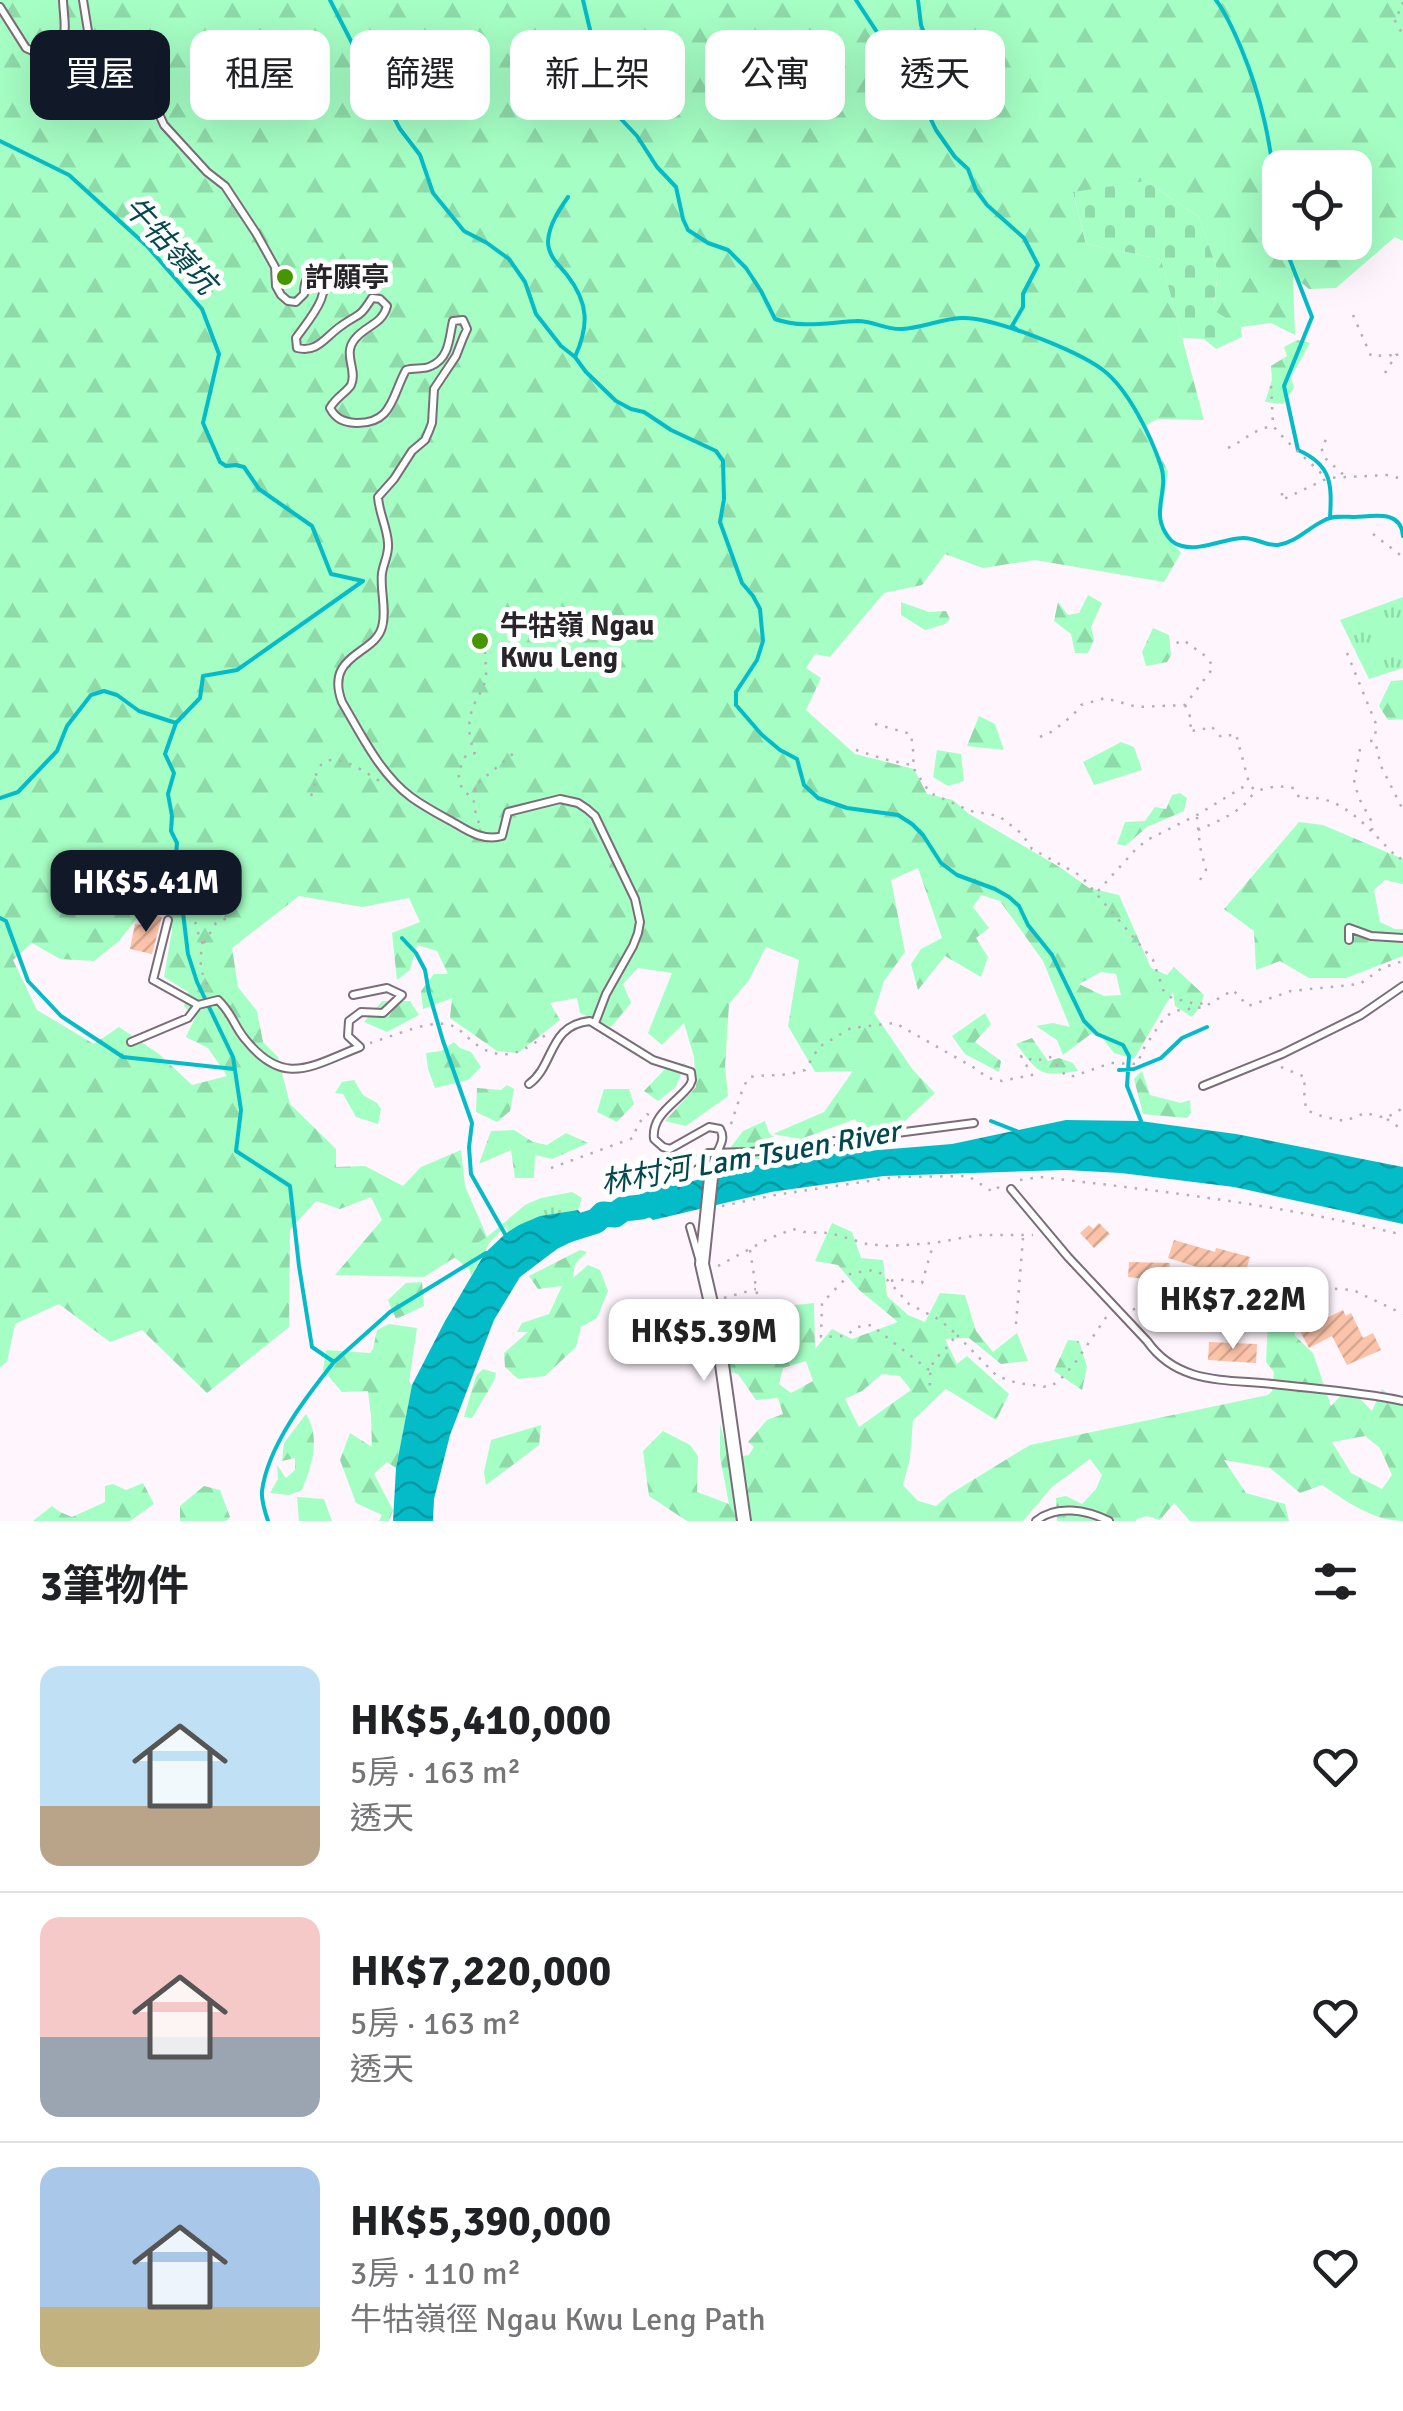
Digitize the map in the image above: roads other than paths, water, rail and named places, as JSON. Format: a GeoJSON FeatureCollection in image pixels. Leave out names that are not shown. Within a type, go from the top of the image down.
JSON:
{"type":"FeatureCollection","features":[{"type":"Feature","properties":{"kind":"street"},"geometry":{"type":"LineString","coordinates":[[712,1168],[703,1262],[727,1392],[744,1521]]}},
{"type":"Feature","properties":{"kind":"lane"},"geometry":{"type":"LineString","coordinates":[[0,7],[26,48],[40,54],[54,49],[63,40],[63,0]]}},
{"type":"Feature","properties":{"kind":"lane"},"geometry":{"type":"LineString","coordinates":[[83,0],[88,31],[96,48],[111,62],[154,82],[164,125],[225,186],[275,268],[281,295],[296,302],[304,294],[307,279],[319,274],[324,280],[314,315],[296,338],[297,348],[308,350],[321,344],[340,326],[364,312],[372,298],[387,306],[378,323],[352,341],[348,352],[353,380],[350,388],[332,403],[330,408],[336,418],[356,423],[381,418],[406,370],[432,366],[448,346],[452,321],[462,320],[466,324],[456,356],[434,389],[429,432],[378,497],[389,551],[382,573],[383,625],[376,638],[342,669],[338,692],[381,764],[405,792],[448,820],[496,839],[502,836],[508,812],[560,799],[578,804],[595,816],[635,898],[640,922],[633,946],[595,1023]]}},
{"type":"Feature","properties":{"kind":"lane"},"geometry":{"type":"LineString","coordinates":[[168,920],[153,980],[200,1004]]}},
{"type":"Feature","properties":{"kind":"lane"},"geometry":{"type":"LineString","coordinates":[[1350,940],[1349,928],[1371,936],[1403,938]]}},
{"type":"Feature","properties":{"kind":"lane"},"geometry":{"type":"LineString","coordinates":[[1203,1086],[1361,1015],[1403,986]]}},
{"type":"Feature","properties":{"kind":"lane"},"geometry":{"type":"LineString","coordinates":[[131,1042],[188,1018],[200,1004],[215,1000],[230,1012],[242,1036],[259,1055],[282,1068],[302,1069],[360,1047],[348,1036],[349,1021],[361,1012],[383,1012],[402,995],[386,988],[353,995]]}},
{"type":"Feature","properties":{"kind":"lane"},"geometry":{"type":"LineString","coordinates":[[530,1084],[538,1078],[562,1032],[586,1020],[595,1023],[653,1060],[691,1072],[692,1080],[686,1090],[657,1119],[654,1138],[670,1149],[709,1127],[716,1127],[723,1133],[723,1139],[713,1156],[712,1168]]}},
{"type":"Feature","properties":{"kind":"lane"},"geometry":{"type":"LineString","coordinates":[[686,1167],[708,1152],[751,1152],[974,1123]]}},
{"type":"Feature","properties":{"kind":"lane"},"geometry":{"type":"LineString","coordinates":[[1011,1189],[1164,1361],[1221,1381],[1403,1401]]}},
{"type":"Feature","properties":{"kind":"lane"},"geometry":{"type":"LineString","coordinates":[[690,1227],[703,1262]]}},
{"type":"Feature","properties":{"kind":"lane"},"geometry":{"type":"LineString","coordinates":[[1036,1521],[1054,1511],[1085,1512],[1110,1521]]}},
{"type":"Feature","properties":{"kind":"water"},"geometry":{"type":"Polygon","coordinates":[[[1066,1120],[1140,1121],[1236,1134],[1403,1167],[1403,1224],[1234,1187],[1065,1170],[884,1176],[771,1192],[653,1220],[638,1208],[640,1195],[742,1168],[805,1156],[952,1144],[1066,1120]]]}},
{"type":"Feature","properties":{"kind":"water"},"geometry":{"type":"Polygon","coordinates":[[[578,1210],[589,1223],[581,1237],[557,1249],[520,1277],[494,1320],[450,1435],[434,1499],[433,1521],[393,1521],[396,1468],[412,1385],[485,1253],[519,1225],[540,1216],[578,1210]]]}},
{"type":"Feature","properties":{"kind":"waterway"},"geometry":{"type":"LineString","coordinates":[[330,0],[373,84],[420,155],[433,193],[464,231],[509,259],[525,282],[536,314],[561,346],[616,401],[716,451],[723,461],[720,522],[742,583],[760,609],[763,641],[757,660],[736,692],[736,705],[762,735],[797,759],[804,785],[818,798],[847,808],[898,815],[923,835],[941,863],[957,875],[995,889],[1019,906],[1028,925],[1052,955],[1084,1021],[1097,1034],[1123,1045],[1129,1056],[1127,1086],[1141,1121]]}},
{"type":"Feature","properties":{"kind":"waterway"},"geometry":{"type":"LineString","coordinates":[[583,0],[621,119],[676,187],[688,230],[728,250],[746,268],[775,319],[806,324],[864,321],[902,329],[975,319],[1034,336],[1091,362],[1112,378],[1145,427],[1163,475],[1161,524],[1179,545],[1196,547],[1242,538],[1278,545],[1328,518],[1340,517],[1392,518],[1403,536]]}},
{"type":"Feature","properties":{"kind":"waterway"},"geometry":{"type":"LineString","coordinates":[[856,0],[922,101],[936,130],[968,169],[976,190],[1024,238],[1038,265],[1012,326],[1019,331]]}},
{"type":"Feature","properties":{"kind":"waterway"},"geometry":{"type":"LineString","coordinates":[[918,0],[923,30]]}},
{"type":"Feature","properties":{"kind":"waterway"},"geometry":{"type":"LineString","coordinates":[[1216,0],[1249,67],[1270,150]]}},
{"type":"Feature","properties":{"kind":"waterway","name":"牛牯嶺坑"},"geometry":{"type":"LineString","coordinates":[[0,141],[69,175],[147,246],[202,309],[219,354],[203,423],[220,462],[244,467],[259,489],[312,526],[331,574],[363,581],[237,670],[203,676],[200,698],[176,723],[165,754],[174,773],[168,794],[188,954],[233,1057],[241,1110],[236,1151],[290,1186],[312,1347],[334,1362],[390,1312],[486,1253]]}},
{"type":"Feature","properties":{"kind":"waterway"},"geometry":{"type":"LineString","coordinates":[[568,197],[552,223],[548,246],[583,305],[583,335],[575,357]]}},
{"type":"Feature","properties":{"kind":"waterway"},"geometry":{"type":"LineString","coordinates":[[1290,260],[1312,317],[1284,386],[1298,450],[1318,462],[1328,477],[1330,518]]}},
{"type":"Feature","properties":{"kind":"waterway"},"geometry":{"type":"LineString","coordinates":[[0,798],[18,792],[57,751],[67,726],[91,695],[104,691],[117,695],[139,711],[176,723]]}},
{"type":"Feature","properties":{"kind":"waterway"},"geometry":{"type":"LineString","coordinates":[[0,918],[6,921],[28,981],[61,1016],[123,1057],[234,1069]]}},
{"type":"Feature","properties":{"kind":"waterway"},"geometry":{"type":"LineString","coordinates":[[402,938],[425,970],[443,1041],[472,1123],[471,1174],[509,1237]]}},
{"type":"Feature","properties":{"kind":"waterway"},"geometry":{"type":"LineString","coordinates":[[1119,1070],[1134,1069],[1161,1058],[1182,1038],[1207,1027]]}},
{"type":"Feature","properties":{"kind":"waterway"},"geometry":{"type":"LineString","coordinates":[[991,1121],[1019,1132]]}},
{"type":"Feature","properties":{"kind":"waterway","name":"林村河 Lam Tsuen River"},"geometry":{"type":"LineString","coordinates":[[558,1233],[596,1221],[603,1214],[615,1215],[623,1209],[669,1198]]}},
{"type":"Feature","properties":{"kind":"waterway"},"geometry":{"type":"LineString","coordinates":[[268,1521],[262,1491],[272,1456],[290,1422],[334,1362]]}},
{"type":"Feature","properties":{"kind":"place","name":"許願亭"},"geometry":{"type":"Point","coordinates":[285,277]}},
{"type":"Feature","properties":{"kind":"place","name":"牛牯嶺 Ngau Kwu Leng"},"geometry":{"type":"Point","coordinates":[480,641]}}]}
